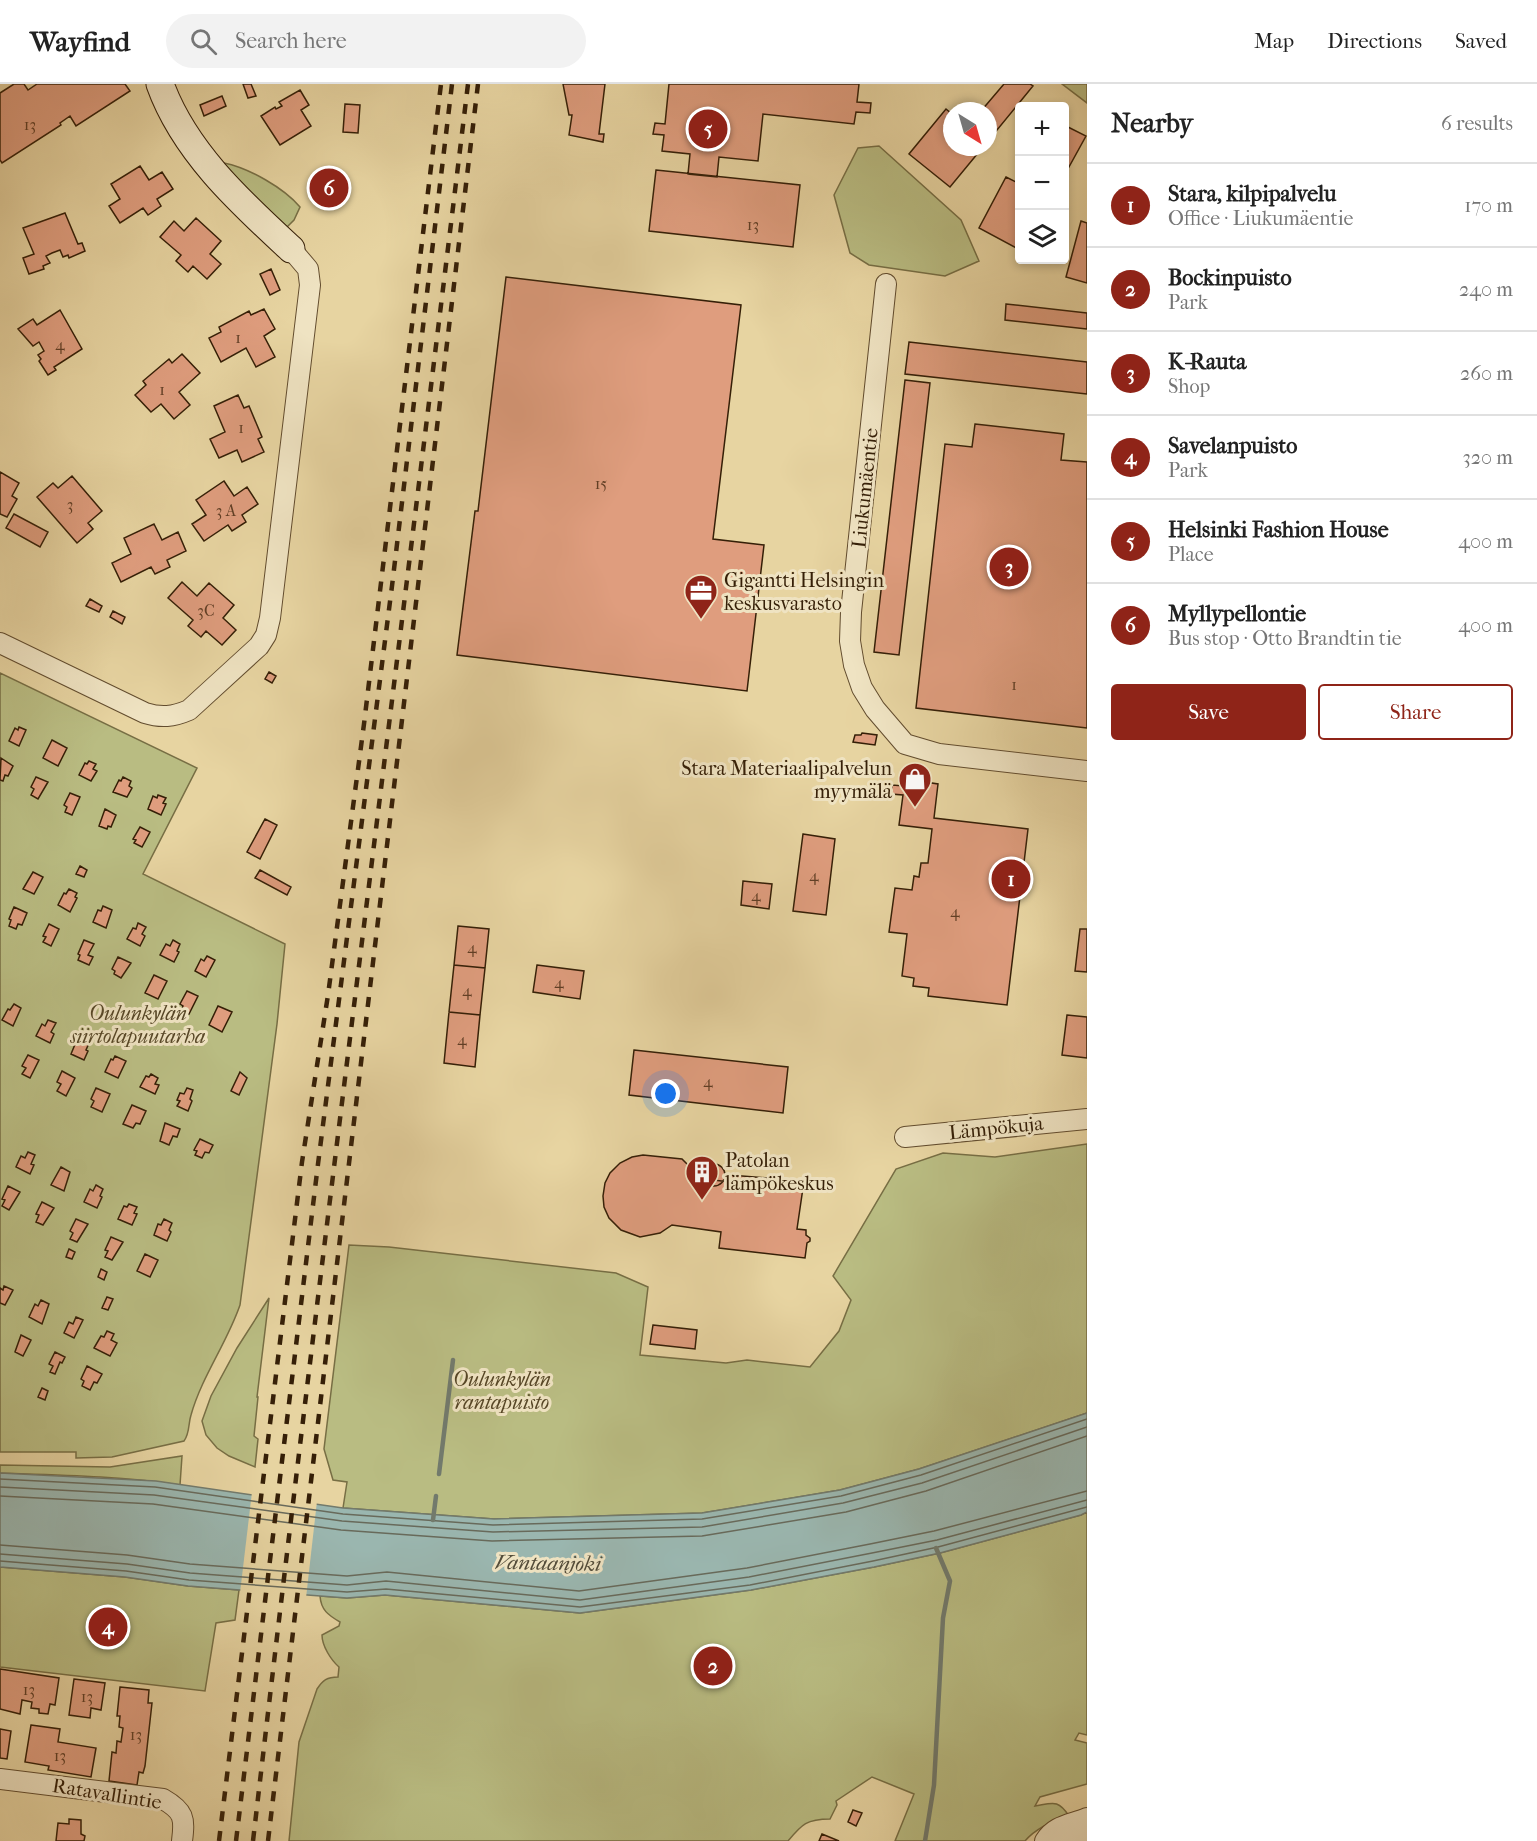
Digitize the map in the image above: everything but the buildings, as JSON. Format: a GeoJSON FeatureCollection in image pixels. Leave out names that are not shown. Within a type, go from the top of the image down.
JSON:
{"type":"FeatureCollection","features":[{"type":"Feature","properties":{"kind":"street"},"geometry":{"type":"LineString","coordinates":[[0,643],[145,713],[158,717],[176,716],[204,699],[259,646],[266,635],[270,618],[310,276],[308,269],[291,249],[216,175],[178,121],[160,84]]}},
{"type":"Feature","properties":{"kind":"street","name":"Liukumäentie"},"geometry":{"type":"LineString","coordinates":[[886,284],[851,621],[850,640],[854,665],[862,688],[905,744],[939,754],[1087,771]]}},
{"type":"Feature","properties":{"kind":"street","name":"Lämpökuja"},"geometry":{"type":"LineString","coordinates":[[905,1137],[1087,1119]]}},
{"type":"Feature","properties":{"kind":"street","name":"Ratavallintie"},"geometry":{"type":"LineString","coordinates":[[0,1779],[163,1798],[176,1807],[182,1816],[182,1841]]}},
{"type":"Feature","properties":{"kind":"street"},"geometry":{"type":"LineString","coordinates":[[1045,1841],[1050,1832],[1087,1818]]}},
{"type":"Feature","properties":{"kind":"street"},"geometry":{"type":"LineString","coordinates":[[1063,1841],[1087,1837]]}},
{"type":"Feature","properties":{"kind":"green space"},"geometry":{"type":"Polygon","coordinates":[[[1062,84],[1087,84],[1087,103],[1062,84]]]}},
{"type":"Feature","properties":{"kind":"green space"},"geometry":{"type":"Polygon","coordinates":[[[879,146],[961,220],[979,261],[945,276],[869,265],[850,253],[834,195],[858,148],[879,146]]]}},
{"type":"Feature","properties":{"kind":"green space"},"geometry":{"type":"Polygon","coordinates":[[[224,163],[255,174],[285,193],[300,207],[294,220],[287,227],[221,165],[224,163]]]}},
{"type":"Feature","properties":{"kind":"green space","name":"Oulunkylän siirtolapuutarha"},"geometry":{"type":"Polygon","coordinates":[[[0,673],[197,768],[143,874],[285,944],[277,1024],[240,1305],[196,1401],[184,1441],[112,1457],[76,1458],[76,1452],[0,1452],[0,673]]]}},
{"type":"Feature","properties":{"kind":"green space","name":"Oulunkylän rantapuisto"},"geometry":{"type":"Polygon","coordinates":[[[1087,1144],[1087,1413],[919,1469],[840,1490],[702,1513],[494,1519],[343,1508],[347,1482],[333,1480],[324,1449],[349,1245],[389,1247],[616,1273],[648,1287],[640,1355],[726,1363],[747,1360],[810,1367],[839,1331],[851,1300],[833,1276],[896,1169],[943,1153],[995,1157],[1087,1144]]]}},
{"type":"Feature","properties":{"kind":"green space"},"geometry":{"type":"Polygon","coordinates":[[[269,1298],[257,1397],[254,1436],[258,1439],[255,1467],[217,1448],[206,1435],[202,1421],[211,1396],[237,1348],[269,1298]]]}},
{"type":"Feature","properties":{"kind":"green space"},"geometry":{"type":"Polygon","coordinates":[[[182,1456],[180,1485],[68,1475],[0,1473],[0,1465],[110,1467],[182,1456]]]}},
{"type":"Feature","properties":{"kind":"green space"},"geometry":{"type":"Polygon","coordinates":[[[1087,1512],[1087,1735],[1079,1733],[1075,1740],[1087,1743],[1087,1784],[1040,1797],[1035,1806],[1055,1804],[1062,1807],[1069,1816],[1034,1832],[1025,1841],[895,1841],[914,1794],[872,1777],[836,1801],[837,1805],[830,1819],[810,1821],[797,1830],[788,1841],[289,1841],[299,1742],[317,1689],[326,1680],[338,1677],[339,1667],[328,1652],[322,1635],[339,1626],[340,1622],[326,1612],[320,1596],[347,1598],[385,1595],[580,1613],[751,1590],[874,1567],[940,1553],[1087,1512]]]}},
{"type":"Feature","properties":{"kind":"green space"},"geometry":{"type":"Polygon","coordinates":[[[0,1567],[125,1577],[188,1586],[239,1590],[235,1620],[216,1623],[205,1691],[0,1667],[0,1567]]]}},
{"type":"Feature","properties":{"kind":"water","name":"Vantaanjoki"},"geometry":{"type":"Polygon","coordinates":[[[1087,1413],[1087,1512],[940,1553],[751,1590],[580,1613],[385,1595],[347,1598],[188,1586],[125,1577],[0,1567],[0,1473],[156,1481],[343,1508],[494,1519],[702,1513],[840,1490],[919,1469],[1087,1413]]]}},
{"type":"Feature","properties":{"kind":"pier"},"geometry":{"type":"Polygon","coordinates":[[[252,1492],[317,1501],[306,1598],[240,1593],[252,1492]]]}},
{"type":"Feature","properties":{"kind":"waterway"},"geometry":{"type":"LineString","coordinates":[[439,1474],[453,1360]]}},
{"type":"Feature","properties":{"kind":"waterway"},"geometry":{"type":"LineString","coordinates":[[433,1520],[436,1496]]}},
{"type":"Feature","properties":{"kind":"waterway"},"geometry":{"type":"LineString","coordinates":[[925,1841],[934,1785],[943,1618],[950,1581],[936,1548]]}},
{"type":"Feature","properties":{"kind":"railway"},"geometry":{"type":"LineString","coordinates":[[219,1841],[302,1162],[328,995],[364,724],[441,84]]}},
{"type":"Feature","properties":{"kind":"railway"},"geometry":{"type":"LineString","coordinates":[[236,1841],[452,84]]}},
{"type":"Feature","properties":{"kind":"railway"},"geometry":{"type":"LineString","coordinates":[[253,1841],[468,84]]}},
{"type":"Feature","properties":{"kind":"railway"},"geometry":{"type":"LineString","coordinates":[[268,1841],[478,84]]}},
{"type":"Feature","properties":{"kind":"place","name":"Helsinki Fashion House"},"geometry":{"type":"Point","coordinates":[708,129]}},
{"type":"Feature","properties":{"kind":"place","name":"Myllypellontie"},"geometry":{"type":"Point","coordinates":[329,188]}},
{"type":"Feature","properties":{"kind":"place","name":"K-Rauta"},"geometry":{"type":"Point","coordinates":[1009,567]}},
{"type":"Feature","properties":{"kind":"place","name":"Gigantti Helsingin keskusvarasto"},"geometry":{"type":"Point","coordinates":[701,620]}},
{"type":"Feature","properties":{"kind":"place","name":"Stara Materiaalipalvelun myymälä"},"geometry":{"type":"Point","coordinates":[915,808]}},
{"type":"Feature","properties":{"kind":"place","name":"Stara, kilpipalvelu"},"geometry":{"type":"Point","coordinates":[1011,879]}},
{"type":"Feature","properties":{"kind":"place","name":"Patolan lämpökeskus"},"geometry":{"type":"Point","coordinates":[702,1201]}},
{"type":"Feature","properties":{"kind":"place","name":"Savelanpuisto"},"geometry":{"type":"Point","coordinates":[108,1627]}},
{"type":"Feature","properties":{"kind":"place","name":"Bockinpuisto"},"geometry":{"type":"Point","coordinates":[713,1666]}}]}
